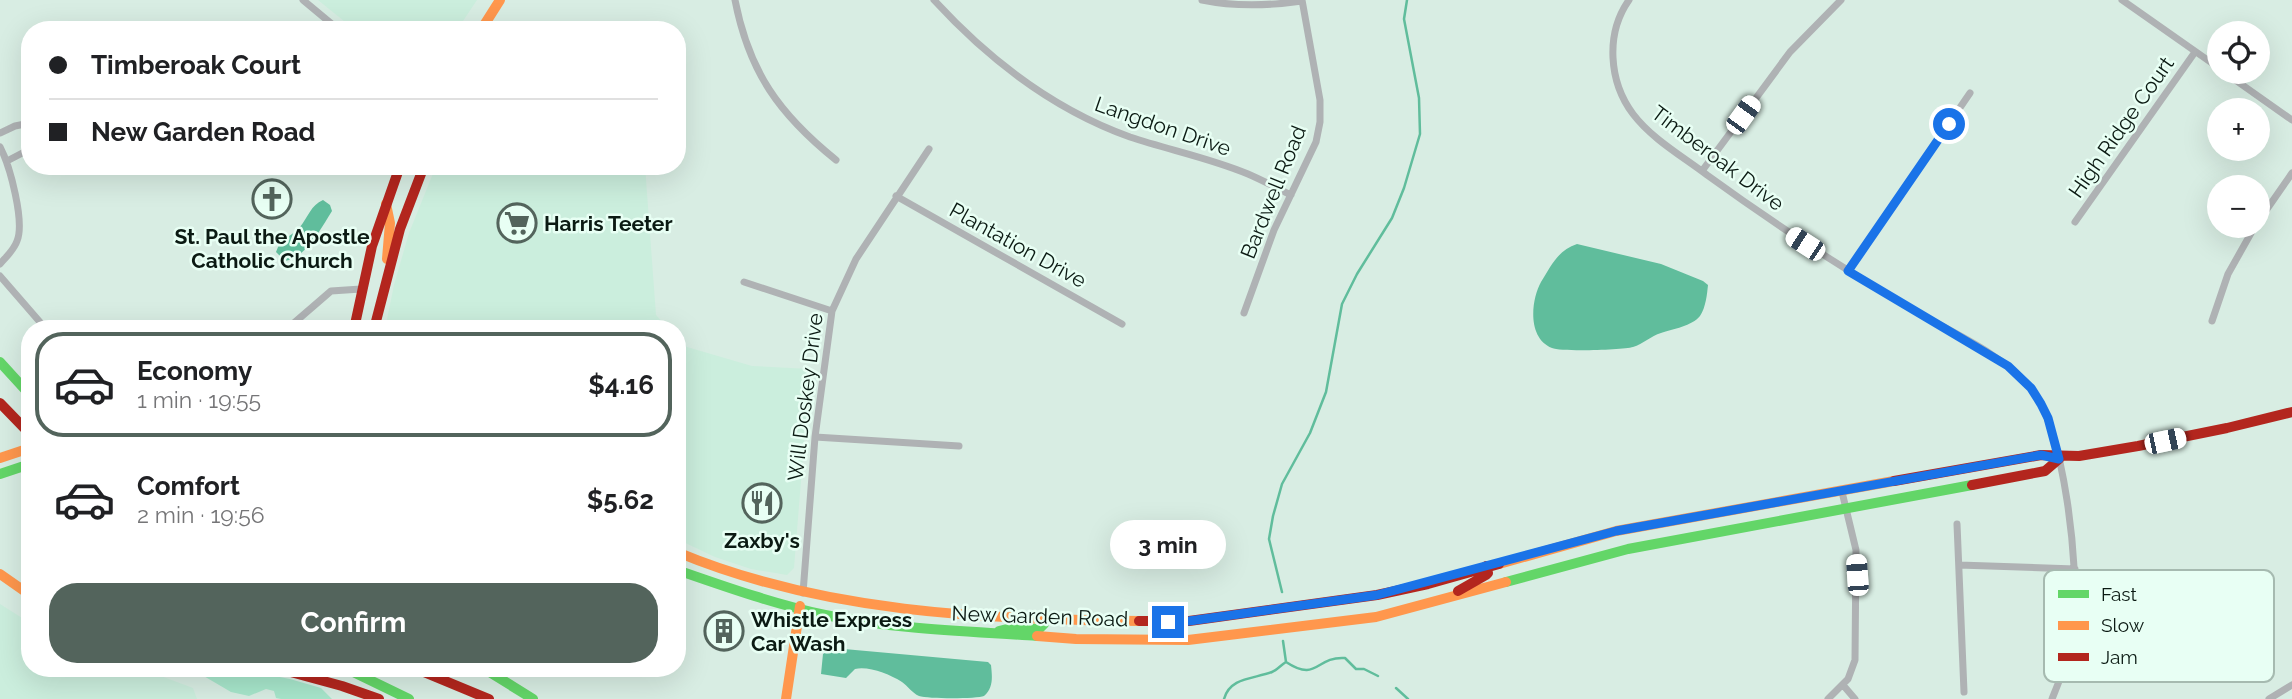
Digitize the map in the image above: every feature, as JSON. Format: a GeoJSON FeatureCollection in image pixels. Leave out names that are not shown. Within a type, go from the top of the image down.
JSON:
{"type":"FeatureCollection","features":[{"type":"Feature","properties":{"kind":"main road"},"geometry":{"type":"LineString","coordinates":[[487,21],[500,0]]}},
{"type":"Feature","properties":{"kind":"main road"},"geometry":{"type":"LineString","coordinates":[[356,320],[361,289],[397,175]]}},
{"type":"Feature","properties":{"kind":"main road"},"geometry":{"type":"LineString","coordinates":[[400,175],[401,188],[411,198]]}},
{"type":"Feature","properties":{"kind":"main road"},"geometry":{"type":"LineString","coordinates":[[376,320],[388,272],[420,175]]}},
{"type":"Feature","properties":{"kind":"main road"},"geometry":{"type":"LineString","coordinates":[[386,204],[391,220],[387,242],[388,272]]}},
{"type":"Feature","properties":{"kind":"main road"},"geometry":{"type":"LineString","coordinates":[[0,362],[21,385]]}},
{"type":"Feature","properties":{"kind":"main road"},"geometry":{"type":"LineString","coordinates":[[0,403],[21,425]]}},
{"type":"Feature","properties":{"kind":"main road","name":"New Garden Road"},"geometry":{"type":"LineString","coordinates":[[686,556],[723,570],[803,593],[915,610],[1044,618],[1189,621],[1377,595],[1616,531],[2041,455],[2059,459],[2136,447],[2246,425],[2292,412]]}},
{"type":"Feature","properties":{"kind":"main road"},"geometry":{"type":"LineString","coordinates":[[0,458],[21,451]]}},
{"type":"Feature","properties":{"kind":"main road","name":"New Garden Road"},"geometry":{"type":"LineString","coordinates":[[686,573],[759,599],[895,626],[1076,639],[1188,640],[1376,617],[1628,549],[2045,471],[2059,459]]}},
{"type":"Feature","properties":{"kind":"main road"},"geometry":{"type":"LineString","coordinates":[[1780,503],[1784,521]]}},
{"type":"Feature","properties":{"kind":"main road"},"geometry":{"type":"LineString","coordinates":[[1504,581],[1501,577],[1502,569],[1524,561],[1539,551]]}},
{"type":"Feature","properties":{"kind":"main road"},"geometry":{"type":"LineString","coordinates":[[1453,595],[1467,583],[1485,577],[1488,573],[1486,566]]}},
{"type":"Feature","properties":{"kind":"main road"},"geometry":{"type":"LineString","coordinates":[[0,574],[21,589]]}},
{"type":"Feature","properties":{"kind":"main road"},"geometry":{"type":"LineString","coordinates":[[1395,611],[1391,605],[1392,599],[1420,590],[1428,583]]}},
{"type":"Feature","properties":{"kind":"main road"},"geometry":{"type":"LineString","coordinates":[[786,699],[803,593]]}},
{"type":"Feature","properties":{"kind":"main road"},"geometry":{"type":"LineString","coordinates":[[986,634],[1011,628],[1039,629],[1044,624],[1044,618]]}},
{"type":"Feature","properties":{"kind":"main road"},"geometry":{"type":"LineString","coordinates":[[309,677],[379,699]]}},
{"type":"Feature","properties":{"kind":"main road"},"geometry":{"type":"LineString","coordinates":[[364,677],[409,699]]}},
{"type":"Feature","properties":{"kind":"main road"},"geometry":{"type":"LineString","coordinates":[[436,677],[489,699]]}},
{"type":"Feature","properties":{"kind":"main road"},"geometry":{"type":"LineString","coordinates":[[498,677],[533,699]]}},
{"type":"Feature","properties":{"kind":"street"},"geometry":{"type":"LineString","coordinates":[[303,0],[328,21]]}},
{"type":"Feature","properties":{"kind":"street"},"geometry":{"type":"LineString","coordinates":[[736,0],[741,27],[761,78],[786,115],[836,160]]}},
{"type":"Feature","properties":{"kind":"street","name":"Langdon Drive"},"geometry":{"type":"LineString","coordinates":[[934,0],[988,54],[1061,105],[1128,136],[1247,173],[1291,195]]}},
{"type":"Feature","properties":{"kind":"street"},"geometry":{"type":"LineString","coordinates":[[1202,0],[1261,6],[1302,1]]}},
{"type":"Feature","properties":{"kind":"street","name":"Timberoak Drive"},"geometry":{"type":"LineString","coordinates":[[1629,0],[1622,12],[1614,38],[1615,73],[1622,95],[1645,128],[1775,224],[1848,271],[2008,366],[2031,388],[2051,427],[2059,459],[2075,569]]}},
{"type":"Feature","properties":{"kind":"street"},"geometry":{"type":"LineString","coordinates":[[1702,171],[1790,52],[1841,0]]}},
{"type":"Feature","properties":{"kind":"street"},"geometry":{"type":"LineString","coordinates":[[2122,0],[2207,60]]}},
{"type":"Feature","properties":{"kind":"street","name":"Bardwell Road"},"geometry":{"type":"LineString","coordinates":[[1244,313],[1275,230],[1312,153],[1320,122],[1320,100],[1302,1]]}},
{"type":"Feature","properties":{"kind":"street","name":"High Ridge Court"},"geometry":{"type":"LineString","coordinates":[[2075,222],[2195,51]]}},
{"type":"Feature","properties":{"kind":"street"},"geometry":{"type":"LineString","coordinates":[[2241,84],[2292,120]]}},
{"type":"Feature","properties":{"kind":"street"},"geometry":{"type":"LineString","coordinates":[[1848,271],[1970,93]]}},
{"type":"Feature","properties":{"kind":"street"},"geometry":{"type":"LineString","coordinates":[[0,133],[21,125]]}},
{"type":"Feature","properties":{"kind":"street"},"geometry":{"type":"LineString","coordinates":[[0,147],[7,160],[20,231],[12,250],[0,264]]}},
{"type":"Feature","properties":{"kind":"street","name":"Will Doskey Drive"},"geometry":{"type":"LineString","coordinates":[[803,593],[815,437],[832,311],[856,258],[929,149]]}},
{"type":"Feature","properties":{"kind":"street"},"geometry":{"type":"LineString","coordinates":[[7,160],[21,153]]}},
{"type":"Feature","properties":{"kind":"street"},"geometry":{"type":"LineString","coordinates":[[2270,204],[2292,173]]}},
{"type":"Feature","properties":{"kind":"street","name":"Plantation Drive"},"geometry":{"type":"LineString","coordinates":[[896,196],[1122,324]]}},
{"type":"Feature","properties":{"kind":"street"},"geometry":{"type":"LineString","coordinates":[[2212,321],[2228,274],[2248,238]]}},
{"type":"Feature","properties":{"kind":"street"},"geometry":{"type":"LineString","coordinates":[[0,276],[38,320]]}},
{"type":"Feature","properties":{"kind":"street"},"geometry":{"type":"LineString","coordinates":[[744,282],[832,311]]}},
{"type":"Feature","properties":{"kind":"street"},"geometry":{"type":"LineString","coordinates":[[297,320],[331,291],[361,289]]}},
{"type":"Feature","properties":{"kind":"street"},"geometry":{"type":"LineString","coordinates":[[815,437],[959,446]]}},
{"type":"Feature","properties":{"kind":"street"},"geometry":{"type":"LineString","coordinates":[[1828,699],[1843,685],[1855,660],[1856,551],[1844,510],[1842,492]]}},
{"type":"Feature","properties":{"kind":"street"},"geometry":{"type":"LineString","coordinates":[[1957,524],[1964,692]]}},
{"type":"Feature","properties":{"kind":"street"},"geometry":{"type":"LineString","coordinates":[[1959,565],[2075,569]]}},
{"type":"Feature","properties":{"kind":"street","name":"Timberoak Drive"},"geometry":{"type":"LineString","coordinates":[[2052,699],[2059,682]]}},
{"type":"Feature","properties":{"kind":"street"},"geometry":{"type":"LineString","coordinates":[[1843,685],[1855,699]]}},
{"type":"Feature","properties":{"kind":"street"},"geometry":{"type":"LineString","coordinates":[[2269,699],[2292,685]]}},
{"type":"Feature","properties":{"kind":"shaded area"},"geometry":{"type":"Polygon","coordinates":[[[318,0],[477,0],[463,21],[344,21],[318,0]]]}},
{"type":"Feature","properties":{"kind":"shaded area"},"geometry":{"type":"Polygon","coordinates":[[[432,175],[646,175],[656,315],[661,320],[387,320],[409,233],[432,175]]]}},
{"type":"Feature","properties":{"kind":"shaded area"},"geometry":{"type":"Polygon","coordinates":[[[323,200],[330,205],[332,211],[307,248],[285,261],[276,252],[278,248],[300,227],[315,205],[323,200]]]}},
{"type":"Feature","properties":{"kind":"shaded area"},"geometry":{"type":"Polygon","coordinates":[[[1577,244],[1661,264],[1703,281],[1708,285],[1700,316],[1682,327],[1657,334],[1633,347],[1592,350],[1552,348],[1538,336],[1533,318],[1535,298],[1541,282],[1556,259],[1577,244]]]}},
{"type":"Feature","properties":{"kind":"shaded area"},"geometry":{"type":"Polygon","coordinates":[[[686,346],[752,366],[810,369],[794,568],[787,575],[751,569],[686,543],[686,346]]]}},
{"type":"Feature","properties":{"kind":"shaded area"},"geometry":{"type":"Polygon","coordinates":[[[0,604],[21,617],[21,677],[163,677],[193,688],[197,699],[0,699],[0,604]]]}},
{"type":"Feature","properties":{"kind":"shaded area"},"geometry":{"type":"Polygon","coordinates":[[[833,648],[988,662],[991,665],[991,685],[987,693],[980,697],[932,698],[919,696],[897,679],[873,670],[855,669],[846,678],[821,674],[823,654],[833,648]]]}},
{"type":"Feature","properties":{"kind":"shaded area"},"geometry":{"type":"Polygon","coordinates":[[[205,677],[280,677],[321,688],[332,699],[281,699],[276,698],[274,691],[266,689],[249,696],[231,692],[205,677]]]}},
{"type":"Feature","properties":{"kind":"waterway"},"geometry":{"type":"LineString","coordinates":[[1282,592],[1269,539],[1282,484],[1310,433],[1326,392],[1342,304],[1357,274],[1392,218],[1420,134],[1419,98],[1404,19],[1407,0]]}},
{"type":"Feature","properties":{"kind":"waterway"},"geometry":{"type":"LineString","coordinates":[[1283,641],[1286,662]]}},
{"type":"Feature","properties":{"kind":"waterway"},"geometry":{"type":"LineString","coordinates":[[1286,662],[1304,670],[1335,658],[1345,658],[1356,669],[1364,669],[1378,676]]}},
{"type":"Feature","properties":{"kind":"waterway"},"geometry":{"type":"LineString","coordinates":[[1224,699],[1237,683],[1272,672],[1286,662]]}},
{"type":"Feature","properties":{"kind":"waterway"},"geometry":{"type":"LineString","coordinates":[[1396,688],[1408,699]]}},
{"type":"Feature","properties":{"kind":"traffic: fast"},"geometry":{"type":"LineString","coordinates":[[0,362],[21,385]]}},
{"type":"Feature","properties":{"kind":"traffic: fast"},"geometry":{"type":"LineString","coordinates":[[0,474],[21,467]]}},
{"type":"Feature","properties":{"kind":"traffic: fast"},"geometry":{"type":"LineString","coordinates":[[1506,582],[1628,549],[1972,485]]}},
{"type":"Feature","properties":{"kind":"traffic: fast"},"geometry":{"type":"LineString","coordinates":[[686,573],[769,600],[851,620],[1037,636]]}},
{"type":"Feature","properties":{"kind":"traffic: fast"},"geometry":{"type":"LineString","coordinates":[[999,631],[1011,628],[1039,629],[1044,624],[1044,618]]}},
{"type":"Feature","properties":{"kind":"traffic: fast"},"geometry":{"type":"LineString","coordinates":[[364,677],[409,699]]}},
{"type":"Feature","properties":{"kind":"traffic: fast"},"geometry":{"type":"LineString","coordinates":[[498,677],[533,699]]}},
{"type":"Feature","properties":{"kind":"traffic: slow"},"geometry":{"type":"LineString","coordinates":[[487,21],[500,0]]}},
{"type":"Feature","properties":{"kind":"traffic: slow"},"geometry":{"type":"LineString","coordinates":[[386,204],[390,223],[387,259]]}},
{"type":"Feature","properties":{"kind":"traffic: slow"},"geometry":{"type":"LineString","coordinates":[[0,458],[21,451]]}},
{"type":"Feature","properties":{"kind":"traffic: slow"},"geometry":{"type":"LineString","coordinates":[[1499,564],[1616,531],[1894,481]]}},
{"type":"Feature","properties":{"kind":"traffic: slow"},"geometry":{"type":"LineString","coordinates":[[686,555],[789,588],[904,609],[1022,618],[1139,621]]}},
{"type":"Feature","properties":{"kind":"traffic: slow"},"geometry":{"type":"LineString","coordinates":[[0,574],[21,589]]}},
{"type":"Feature","properties":{"kind":"traffic: slow"},"geometry":{"type":"LineString","coordinates":[[1037,636],[1188,640],[1376,617],[1506,582]]}},
{"type":"Feature","properties":{"kind":"traffic: slow"},"geometry":{"type":"LineString","coordinates":[[786,699],[800,606]]}},
{"type":"Feature","properties":{"kind":"traffic: jam"},"geometry":{"type":"LineString","coordinates":[[356,320],[372,246],[397,175]]}},
{"type":"Feature","properties":{"kind":"traffic: jam"},"geometry":{"type":"LineString","coordinates":[[376,320],[400,229],[421,175]]}},
{"type":"Feature","properties":{"kind":"traffic: jam"},"geometry":{"type":"LineString","coordinates":[[0,403],[21,425]]}},
{"type":"Feature","properties":{"kind":"traffic: jam"},"geometry":{"type":"LineString","coordinates":[[1894,481],[2041,455],[2079,456],[2138,446],[2292,412]]}},
{"type":"Feature","properties":{"kind":"traffic: jam"},"geometry":{"type":"LineString","coordinates":[[1972,485],[2045,471],[2059,459]]}},
{"type":"Feature","properties":{"kind":"traffic: jam"},"geometry":{"type":"LineString","coordinates":[[1139,621],[1189,621],[1377,595],[1499,564]]}},
{"type":"Feature","properties":{"kind":"traffic: jam"},"geometry":{"type":"LineString","coordinates":[[1458,591],[1486,575],[1486,566]]}},
{"type":"Feature","properties":{"kind":"traffic: jam"},"geometry":{"type":"LineString","coordinates":[[309,677],[379,699]]}},
{"type":"Feature","properties":{"kind":"traffic: jam"},"geometry":{"type":"LineString","coordinates":[[436,677],[489,699]]}},
{"type":"Feature","properties":{"kind":"place","name":"St. Paul the Apostle Catholic Church"},"geometry":{"type":"Point","coordinates":[272,199]}},
{"type":"Feature","properties":{"kind":"place","name":"Harris Teeter"},"geometry":{"type":"Point","coordinates":[517,223]}},
{"type":"Feature","properties":{"kind":"place","name":"Zaxby's"},"geometry":{"type":"Point","coordinates":[762,503]}},
{"type":"Feature","properties":{"kind":"place","name":"Whistle Express Car Wash"},"geometry":{"type":"Point","coordinates":[724,631]}},
{"type":"Feature","properties":{"kind":"route"},"geometry":{"type":"LineString","coordinates":[[1168,622],[1293,608],[1377,595],[1616,531],[2041,455],[2059,459],[2054,436],[2041,404],[2031,388],[2008,366],[1848,271],[1949,124]]}}]}
